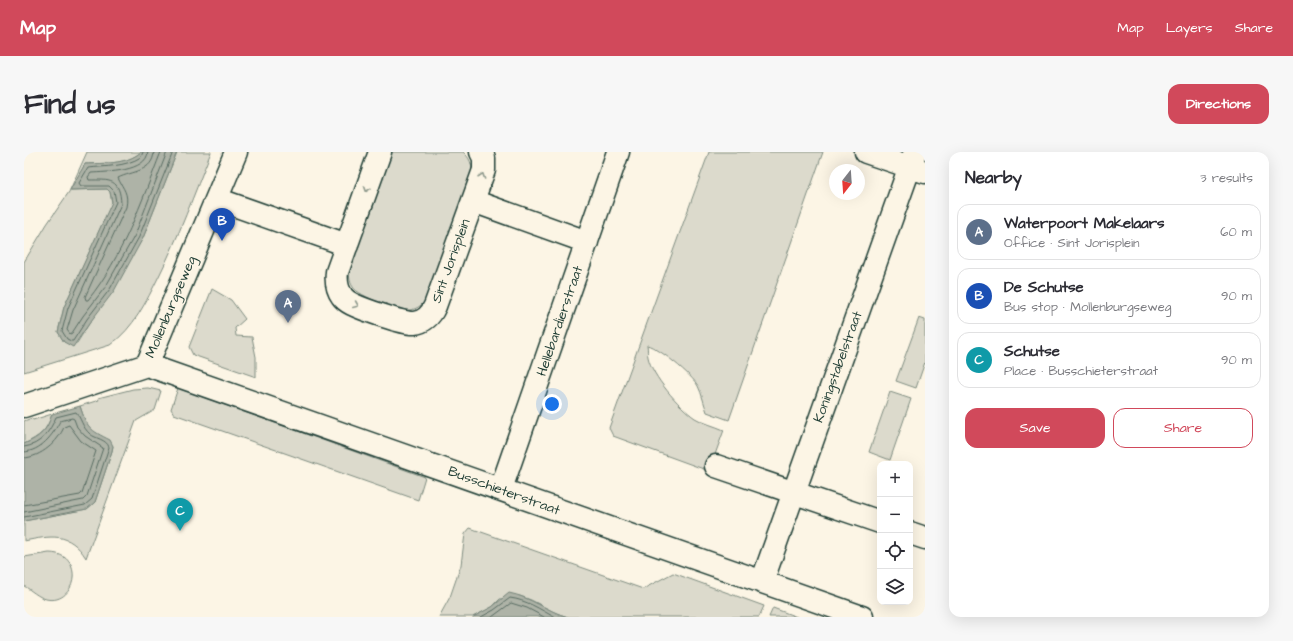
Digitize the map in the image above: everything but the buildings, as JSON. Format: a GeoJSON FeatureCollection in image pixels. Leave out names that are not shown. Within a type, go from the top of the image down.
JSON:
{"type":"FeatureCollection","features":[{"type":"Feature","properties":{"kind":"street","name":"Mollenburgseweg"},"geometry":{"type":"LineString","coordinates":[[24,406],[147,365],[236,152]]}},
{"type":"Feature","properties":{"kind":"street","name":"Sint Jorisplein"},"geometry":{"type":"LineString","coordinates":[[380,152],[336,277],[342,296],[351,304],[408,323],[426,319],[433,311],[484,170],[484,158],[481,152]]}},
{"type":"Feature","properties":{"kind":"street","name":"Hellebardierstraat"},"geometry":{"type":"LineString","coordinates":[[500,489],[618,152]]}},
{"type":"Feature","properties":{"kind":"street"},"geometry":{"type":"LineString","coordinates":[[866,152],[916,164]]}},
{"type":"Feature","properties":{"kind":"street","name":"Koningstabelstraat"},"geometry":{"type":"LineString","coordinates":[[762,582],[916,164]]}},
{"type":"Feature","properties":{"kind":"street"},"geometry":{"type":"LineString","coordinates":[[217,199],[347,245]]}},
{"type":"Feature","properties":{"kind":"street","name":"Sint Jorisplein"},"geometry":{"type":"LineString","coordinates":[[473,201],[587,242]]}},
{"type":"Feature","properties":{"kind":"street","name":"Busschieterstraat"},"geometry":{"type":"LineString","coordinates":[[147,365],[862,617]]}},
{"type":"Feature","properties":{"kind":"street"},"geometry":{"type":"LineString","coordinates":[[716,466],[877,521]]}},
{"type":"Feature","properties":{"kind":"street"},"geometry":{"type":"LineString","coordinates":[[912,533],[925,538]]}},
{"type":"Feature","properties":{"kind":"shaded area"},"geometry":{"type":"Polygon","coordinates":[[[87,152],[141,152],[121,161],[85,164],[71,190],[107,189],[110,192],[112,203],[64,307],[58,332],[64,342],[77,343],[143,238],[177,152],[211,152],[166,261],[144,305],[133,323],[110,345],[24,372],[24,262],[47,224],[69,192],[87,152]]]}},
{"type":"Feature","properties":{"kind":"shaded area"},"geometry":{"type":"Polygon","coordinates":[[[391,152],[463,152],[469,159],[472,167],[472,173],[426,300],[415,309],[410,310],[398,309],[389,306],[356,291],[353,287],[349,274],[391,152]]]}},
{"type":"Feature","properties":{"kind":"shaded area"},"geometry":{"type":"Polygon","coordinates":[[[709,152],[823,152],[729,420],[707,412],[695,381],[667,356],[647,345],[648,356],[655,373],[660,382],[674,399],[695,418],[724,430],[709,471],[613,436],[609,428],[709,152]]]}},
{"type":"Feature","properties":{"kind":"shaded area"},"geometry":{"type":"Polygon","coordinates":[[[212,289],[231,300],[245,319],[235,328],[236,336],[252,337],[256,357],[256,377],[193,355],[189,347],[212,289]]]}},
{"type":"Feature","properties":{"kind":"shaded area"},"geometry":{"type":"Polygon","coordinates":[[[919,318],[925,320],[925,362],[916,388],[896,381],[919,318]]]}},
{"type":"Feature","properties":{"kind":"shaded area"},"geometry":{"type":"Polygon","coordinates":[[[148,388],[161,391],[155,410],[136,421],[86,558],[80,549],[66,539],[51,537],[24,541],[24,521],[87,509],[95,502],[113,446],[91,430],[85,421],[80,406],[99,400],[98,398],[133,389],[148,388]]]}},
{"type":"Feature","properties":{"kind":"shaded area"},"geometry":{"type":"Polygon","coordinates":[[[178,388],[425,477],[418,500],[174,414],[171,409],[178,388]]]}},
{"type":"Feature","properties":{"kind":"shaded area"},"geometry":{"type":"Polygon","coordinates":[[[890,392],[911,399],[890,460],[869,452],[890,392]]]}},
{"type":"Feature","properties":{"kind":"shaded area"},"geometry":{"type":"Polygon","coordinates":[[[52,414],[45,429],[24,444],[24,421],[32,418],[33,420],[52,414]]]}},
{"type":"Feature","properties":{"kind":"shaded area"},"geometry":{"type":"Polygon","coordinates":[[[470,528],[643,589],[673,573],[764,606],[759,617],[568,617],[520,596],[500,599],[492,607],[473,617],[439,617],[450,597],[461,565],[465,534],[470,528]]]}},
{"type":"Feature","properties":{"kind":"shaded area"},"geometry":{"type":"Polygon","coordinates":[[[49,553],[61,555],[68,561],[72,569],[73,579],[70,588],[65,595],[57,599],[43,598],[24,586],[24,557],[49,553]]]}},
{"type":"Feature","properties":{"kind":"shaded area"},"geometry":{"type":"Polygon","coordinates":[[[773,608],[797,617],[769,617],[773,608]]]}},
{"type":"Feature","properties":{"kind":"water"},"geometry":{"type":"Polygon","coordinates":[[[141,152],[177,152],[143,238],[114,291],[73,347],[64,342],[58,332],[64,307],[112,202],[110,192],[107,189],[70,190],[85,164],[121,161],[141,152]]]}},
{"type":"Feature","properties":{"kind":"water"},"geometry":{"type":"Polygon","coordinates":[[[80,406],[90,428],[110,440],[113,446],[95,502],[87,509],[24,521],[24,444],[42,433],[48,425],[52,414],[80,406]]]}},
{"type":"Feature","properties":{"kind":"water"},"geometry":{"type":"Polygon","coordinates":[[[509,593],[568,617],[473,617],[492,607],[509,593]]]}},
{"type":"Feature","properties":{"kind":"place","name":"De Schutse"},"geometry":{"type":"Point","coordinates":[222,241]}},
{"type":"Feature","properties":{"kind":"place","name":"Waterpoort Makelaars"},"geometry":{"type":"Point","coordinates":[288,323]}},
{"type":"Feature","properties":{"kind":"place","name":"Schutse"},"geometry":{"type":"Point","coordinates":[180,531]}}]}
